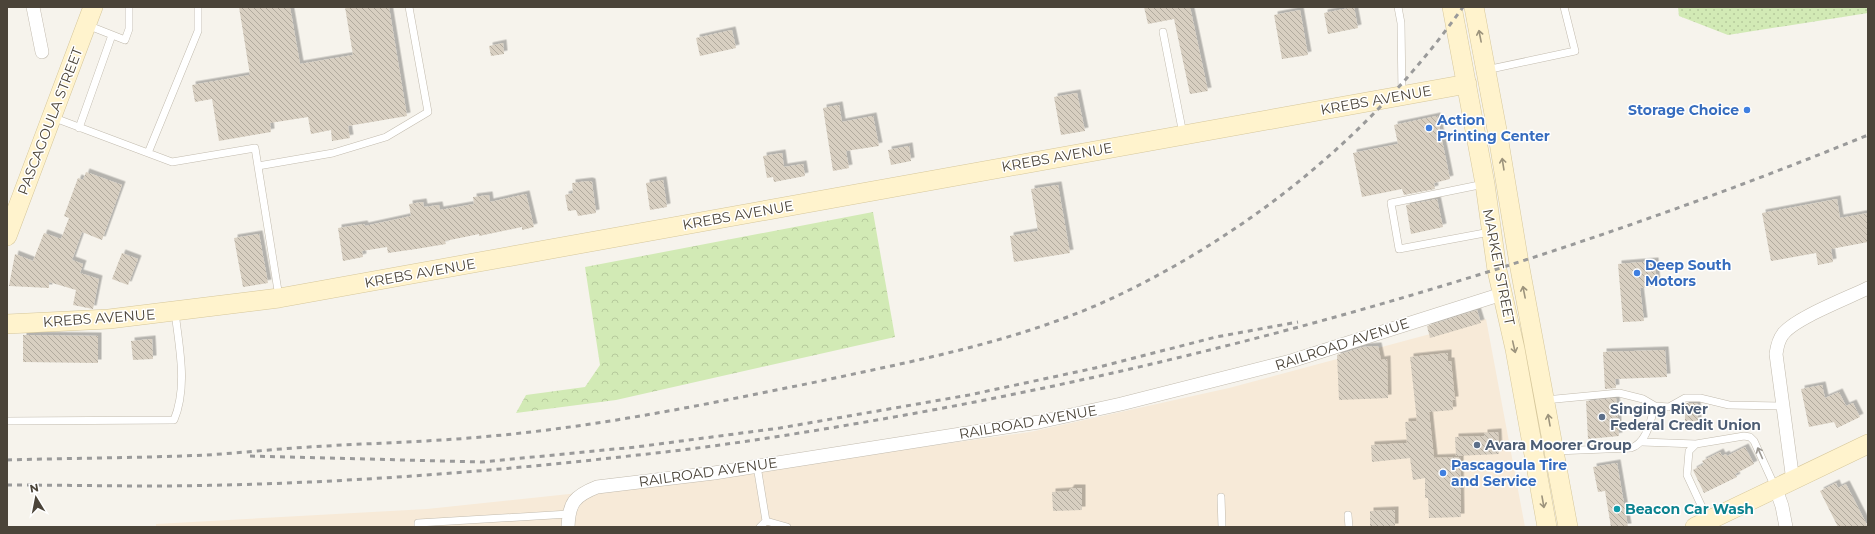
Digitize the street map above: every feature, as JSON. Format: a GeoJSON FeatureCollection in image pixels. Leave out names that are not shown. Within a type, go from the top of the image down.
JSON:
{"type":"FeatureCollection","features":[{"type":"Feature","properties":{"kind":"street"},"geometry":{"type":"LineString","coordinates":[[33,7],[42,52]]}},
{"type":"Feature","properties":{"kind":"street","name":"PASCAGOULA STREET"},"geometry":{"type":"LineString","coordinates":[[7,236],[93,7]]}},
{"type":"Feature","properties":{"kind":"street","name":"MARKET STREET"},"geometry":{"type":"LineString","coordinates":[[1452,7],[1467,84],[1502,294],[1515,349],[1547,527]]}},
{"type":"Feature","properties":{"kind":"street","name":"MARKET STREET"},"geometry":{"type":"LineString","coordinates":[[1474,7],[1519,263],[1568,527]]}},
{"type":"Feature","properties":{"kind":"street","name":"KREBS AVENUE"},"geometry":{"type":"LineString","coordinates":[[7,324],[109,320],[279,298],[1467,84]]}},
{"type":"Feature","properties":{"kind":"street"},"geometry":{"type":"LineString","coordinates":[[1793,481],[1776,354],[1778,344],[1783,334],[1790,327],[1818,311],[1868,288]]}},
{"type":"Feature","properties":{"kind":"street","name":"RAILROAD AVENUE"},"geometry":{"type":"LineString","coordinates":[[568,521],[570,507],[575,499],[584,492],[597,487],[757,466],[1039,422],[1121,404],[1291,361],[1502,294]]}},
{"type":"Feature","properties":{"kind":"street"},"geometry":{"type":"LineString","coordinates":[[1701,524],[1868,444]]}},
{"type":"Feature","properties":{"kind":"street"},"geometry":{"type":"LineString","coordinates":[[1776,489],[1782,506],[1786,527]]}},
{"type":"Feature","properties":{"kind":"lane"},"geometry":{"type":"LineString","coordinates":[[86,25],[125,40],[129,29],[129,7]]}},
{"type":"Feature","properties":{"kind":"lane"},"geometry":{"type":"LineString","coordinates":[[148,153],[198,31],[198,7]]}},
{"type":"Feature","properties":{"kind":"lane"},"geometry":{"type":"LineString","coordinates":[[258,166],[333,153],[386,137],[428,112],[409,7]]}},
{"type":"Feature","properties":{"kind":"lane"},"geometry":{"type":"LineString","coordinates":[[1398,7],[1401,24],[1402,95]]}},
{"type":"Feature","properties":{"kind":"lane"},"geometry":{"type":"LineString","coordinates":[[1486,70],[1575,51],[1564,7]]}},
{"type":"Feature","properties":{"kind":"lane"},"geometry":{"type":"LineString","coordinates":[[1163,32],[1183,135]]}},
{"type":"Feature","properties":{"kind":"lane"},"geometry":{"type":"LineString","coordinates":[[79,128],[112,35]]}},
{"type":"Feature","properties":{"kind":"lane"},"geometry":{"type":"LineString","coordinates":[[51,117],[172,162],[255,148],[279,298]]}},
{"type":"Feature","properties":{"kind":"lane"},"geometry":{"type":"LineString","coordinates":[[1484,184],[1391,203],[1399,249],[1491,232]]}},
{"type":"Feature","properties":{"kind":"lane"},"geometry":{"type":"LineString","coordinates":[[7,421],[174,420],[179,408],[182,386],[175,312]]}},
{"type":"Feature","properties":{"kind":"lane"},"geometry":{"type":"LineString","coordinates":[[1545,400],[1619,393],[1643,399],[1655,406],[1669,407],[1685,398],[1700,398],[1729,405],[1783,406]]}},
{"type":"Feature","properties":{"kind":"lane"},"geometry":{"type":"LineString","coordinates":[[1554,451],[1631,448],[1637,446],[1642,442],[1655,406]]}},
{"type":"Feature","properties":{"kind":"lane"},"geometry":{"type":"LineString","coordinates":[[1642,442],[1696,444],[1744,436],[1750,437],[1754,441],[1776,489]]}},
{"type":"Feature","properties":{"kind":"lane"},"geometry":{"type":"LineString","coordinates":[[1696,444],[1689,451],[1687,475],[1701,524]]}},
{"type":"Feature","properties":{"kind":"lane"},"geometry":{"type":"LineString","coordinates":[[757,466],[766,521]]}},
{"type":"Feature","properties":{"kind":"lane"},"geometry":{"type":"LineString","coordinates":[[1221,497],[1222,527]]}},
{"type":"Feature","properties":{"kind":"lane"},"geometry":{"type":"LineString","coordinates":[[1348,515],[1349,527]]}},
{"type":"Feature","properties":{"kind":"lane"},"geometry":{"type":"LineString","coordinates":[[418,527],[418,523],[568,521]]}},
{"type":"Feature","properties":{"kind":"lane"},"geometry":{"type":"LineString","coordinates":[[760,527],[766,521]]}},
{"type":"Feature","properties":{"kind":"lane"},"geometry":{"type":"LineString","coordinates":[[766,521],[787,527]]}},
{"type":"Feature","properties":{"kind":"shaded area"},"geometry":{"type":"Polygon","coordinates":[[[1486,319],[1525,527],[156,527],[156,524],[427,509],[607,490],[1030,432],[1229,388],[1486,319]]]}},
{"type":"Feature","properties":{"kind":"green space"},"geometry":{"type":"Polygon","coordinates":[[[1678,7],[1868,7],[1868,13],[1728,35],[1679,16],[1678,7]]]}},
{"type":"Feature","properties":{"kind":"green space"},"geometry":{"type":"Polygon","coordinates":[[[873,212],[895,337],[616,400],[516,413],[526,395],[585,387],[600,365],[585,267],[873,212]]]}},
{"type":"Feature","properties":{"kind":"building"},"geometry":{"type":"Polygon","coordinates":[[[239,7],[290,7],[300,64],[353,55],[345,7],[389,7],[407,116],[348,126],[350,138],[332,141],[331,130],[311,134],[308,117],[270,123],[271,132],[219,141],[212,99],[195,102],[192,85],[250,75],[239,7]]]}},
{"type":"Feature","properties":{"kind":"building"},"geometry":{"type":"Polygon","coordinates":[[[1144,7],[1190,7],[1208,91],[1190,94],[1174,19],[1148,24],[1144,7]]]}},
{"type":"Feature","properties":{"kind":"building"},"geometry":{"type":"Polygon","coordinates":[[[1354,7],[1358,28],[1328,34],[1324,13],[1354,7]]]}},
{"type":"Feature","properties":{"kind":"building"},"geometry":{"type":"Polygon","coordinates":[[[1300,10],[1308,55],[1282,59],[1274,15],[1300,10]]]}},
{"type":"Feature","properties":{"kind":"building"},"geometry":{"type":"Polygon","coordinates":[[[732,30],[736,48],[700,56],[696,38],[732,30]]]}},
{"type":"Feature","properties":{"kind":"building"},"geometry":{"type":"Polygon","coordinates":[[[503,43],[504,54],[491,56],[489,46],[503,43]]]}},
{"type":"Feature","properties":{"kind":"building"},"geometry":{"type":"Polygon","coordinates":[[[1077,93],[1085,131],[1061,135],[1054,97],[1077,93]]]}},
{"type":"Feature","properties":{"kind":"building"},"geometry":{"type":"Polygon","coordinates":[[[839,105],[842,122],[873,116],[879,146],[846,151],[849,168],[833,171],[823,108],[839,105]]]}},
{"type":"Feature","properties":{"kind":"building"},"geometry":{"type":"Polygon","coordinates":[[[1437,116],[1450,179],[1434,183],[1435,189],[1404,195],[1402,189],[1362,197],[1353,153],[1398,144],[1394,125],[1437,116]]]}},
{"type":"Feature","properties":{"kind":"building"},"geometry":{"type":"Polygon","coordinates":[[[909,146],[911,161],[891,165],[888,150],[909,146]]]}},
{"type":"Feature","properties":{"kind":"building"},"geometry":{"type":"Polygon","coordinates":[[[782,153],[784,167],[803,164],[805,176],[774,182],[773,177],[767,178],[763,156],[782,153]]]}},
{"type":"Feature","properties":{"kind":"building"},"geometry":{"type":"Polygon","coordinates":[[[86,172],[122,185],[102,240],[82,232],[72,260],[83,264],[80,273],[99,279],[93,309],[73,305],[76,290],[49,282],[49,288],[9,286],[15,254],[33,261],[44,233],[61,239],[69,218],[64,216],[78,178],[83,180],[86,172]]]}},
{"type":"Feature","properties":{"kind":"building"},"geometry":{"type":"Polygon","coordinates":[[[663,180],[667,207],[650,210],[646,183],[663,180]]]}},
{"type":"Feature","properties":{"kind":"building"},"geometry":{"type":"Polygon","coordinates":[[[592,182],[596,213],[578,216],[576,210],[568,211],[565,195],[573,193],[572,183],[592,182]]]}},
{"type":"Feature","properties":{"kind":"building"},"geometry":{"type":"Polygon","coordinates":[[[1058,185],[1070,253],[1014,262],[1010,236],[1038,231],[1031,189],[1058,185]]]}},
{"type":"Feature","properties":{"kind":"building"},"geometry":{"type":"Polygon","coordinates":[[[526,194],[534,227],[522,230],[522,227],[479,236],[479,234],[445,241],[446,244],[388,253],[387,247],[362,251],[363,257],[343,261],[338,228],[364,224],[365,226],[411,216],[409,204],[423,202],[424,207],[439,205],[440,210],[474,204],[473,197],[489,195],[490,202],[526,194]]]}},
{"type":"Feature","properties":{"kind":"building"},"geometry":{"type":"Polygon","coordinates":[[[1437,199],[1443,227],[1411,234],[1406,205],[1437,199]]]}},
{"type":"Feature","properties":{"kind":"building"},"geometry":{"type":"Polygon","coordinates":[[[1837,199],[1840,218],[1868,213],[1868,242],[1831,249],[1833,262],[1818,265],[1816,253],[1771,261],[1762,213],[1837,199]]]}},
{"type":"Feature","properties":{"kind":"building"},"geometry":{"type":"Polygon","coordinates":[[[259,234],[268,283],[243,287],[234,238],[259,234]]]}},
{"type":"Feature","properties":{"kind":"building"},"geometry":{"type":"Polygon","coordinates":[[[122,253],[138,259],[128,285],[112,279],[122,253]]]}},
{"type":"Feature","properties":{"kind":"building"},"geometry":{"type":"Polygon","coordinates":[[[1655,261],[1657,286],[1640,288],[1644,321],[1623,322],[1618,264],[1655,261]]]}},
{"type":"Feature","properties":{"kind":"building"},"geometry":{"type":"Polygon","coordinates":[[[1477,310],[1481,323],[1430,338],[1427,326],[1477,310]]]}},
{"type":"Feature","properties":{"kind":"building"},"geometry":{"type":"Polygon","coordinates":[[[23,335],[98,336],[98,363],[23,362],[23,335]]]}},
{"type":"Feature","properties":{"kind":"building"},"geometry":{"type":"Polygon","coordinates":[[[152,339],[153,359],[133,360],[131,341],[152,339]]]}},
{"type":"Feature","properties":{"kind":"building"},"geometry":{"type":"Polygon","coordinates":[[[1378,346],[1381,360],[1387,359],[1388,398],[1339,400],[1337,355],[1363,347],[1378,346]]]}},
{"type":"Feature","properties":{"kind":"building"},"geometry":{"type":"Polygon","coordinates":[[[1665,350],[1667,377],[1615,379],[1616,388],[1605,389],[1603,352],[1665,350]]]}},
{"type":"Feature","properties":{"kind":"building"},"geometry":{"type":"Polygon","coordinates":[[[1448,353],[1448,361],[1451,361],[1455,400],[1452,400],[1453,410],[1429,412],[1434,458],[1460,457],[1461,517],[1429,518],[1428,498],[1425,498],[1425,478],[1413,480],[1410,458],[1372,462],[1371,445],[1407,443],[1405,422],[1417,421],[1410,357],[1448,353]]]}},
{"type":"Feature","properties":{"kind":"building"},"geometry":{"type":"Polygon","coordinates":[[[1822,385],[1825,398],[1839,392],[1846,406],[1853,403],[1860,417],[1837,428],[1834,422],[1809,427],[1801,389],[1822,385]]]}},
{"type":"Feature","properties":{"kind":"building","name":"Singing River Federal Credit Union"},"geometry":{"type":"Polygon","coordinates":[[[1616,398],[1619,436],[1588,439],[1586,401],[1616,398]]]}},
{"type":"Feature","properties":{"kind":"building"},"geometry":{"type":"Polygon","coordinates":[[[1686,403],[1697,403],[1698,421],[1685,421],[1686,403]]]}},
{"type":"Feature","properties":{"kind":"building","name":"Avara Moorer Group"},"geometry":{"type":"Polygon","coordinates":[[[1498,432],[1499,454],[1456,456],[1455,437],[1484,436],[1484,433],[1498,432]]]}},
{"type":"Feature","properties":{"kind":"building"},"geometry":{"type":"Polygon","coordinates":[[[1745,447],[1754,464],[1735,474],[1737,477],[1704,493],[1693,470],[1704,464],[1702,461],[1720,452],[1722,456],[1726,454],[1727,456],[1745,447]]]}},
{"type":"Feature","properties":{"kind":"building","name":"Beacon Car Wash"},"geometry":{"type":"Polygon","coordinates":[[[1617,463],[1628,527],[1611,527],[1605,491],[1598,492],[1593,467],[1617,463]]]}},
{"type":"Feature","properties":{"kind":"building"},"geometry":{"type":"Polygon","coordinates":[[[1836,483],[1838,488],[1846,484],[1868,527],[1838,527],[1820,491],[1836,483]]]}},
{"type":"Feature","properties":{"kind":"building"},"geometry":{"type":"Polygon","coordinates":[[[1071,488],[1082,488],[1082,510],[1053,511],[1052,492],[1069,491],[1071,488]]]}},
{"type":"Feature","properties":{"kind":"building"},"geometry":{"type":"Polygon","coordinates":[[[1395,510],[1395,527],[1370,527],[1370,511],[1395,510]]]}},
{"type":"Feature","properties":{"kind":"railway"},"geometry":{"type":"LineString","coordinates":[[7,460],[206,455],[309,447],[446,440],[534,432],[657,413],[821,381],[973,347],[1010,336],[1083,311],[1119,295],[1170,269],[1218,240],[1265,208],[1309,173],[1352,135],[1391,95],[1429,52],[1463,7]]}},
{"type":"Feature","properties":{"kind":"railway"},"geometry":{"type":"LineString","coordinates":[[7,485],[220,485],[400,477],[519,467],[670,451],[734,443],[894,417],[1019,393],[1143,366],[1266,336],[1388,302],[1510,265],[1630,225],[1750,181],[1868,135]]}},
{"type":"Feature","properties":{"kind":"railway"},"geometry":{"type":"LineString","coordinates":[[250,456],[482,462],[636,447],[780,428],[969,395],[1095,368],[1216,337],[1298,322]]}},
{"type":"Feature","properties":{"kind":"place","name":"Storage Choice"},"geometry":{"type":"Point","coordinates":[1747,110]}},
{"type":"Feature","properties":{"kind":"place","name":"Action Printing Center"},"geometry":{"type":"Point","coordinates":[1429,128]}},
{"type":"Feature","properties":{"kind":"place","name":"Deep South Motors"},"geometry":{"type":"Point","coordinates":[1637,273]}},
{"type":"Feature","properties":{"kind":"place","name":"Singing River Federal Credit Union"},"geometry":{"type":"Point","coordinates":[1602,417]}},
{"type":"Feature","properties":{"kind":"place","name":"Avara Moorer Group"},"geometry":{"type":"Point","coordinates":[1477,445]}},
{"type":"Feature","properties":{"kind":"place","name":"Pascagoula Tire and Service"},"geometry":{"type":"Point","coordinates":[1443,473]}},
{"type":"Feature","properties":{"kind":"place","name":"Beacon Car Wash"},"geometry":{"type":"Point","coordinates":[1617,509]}}]}
